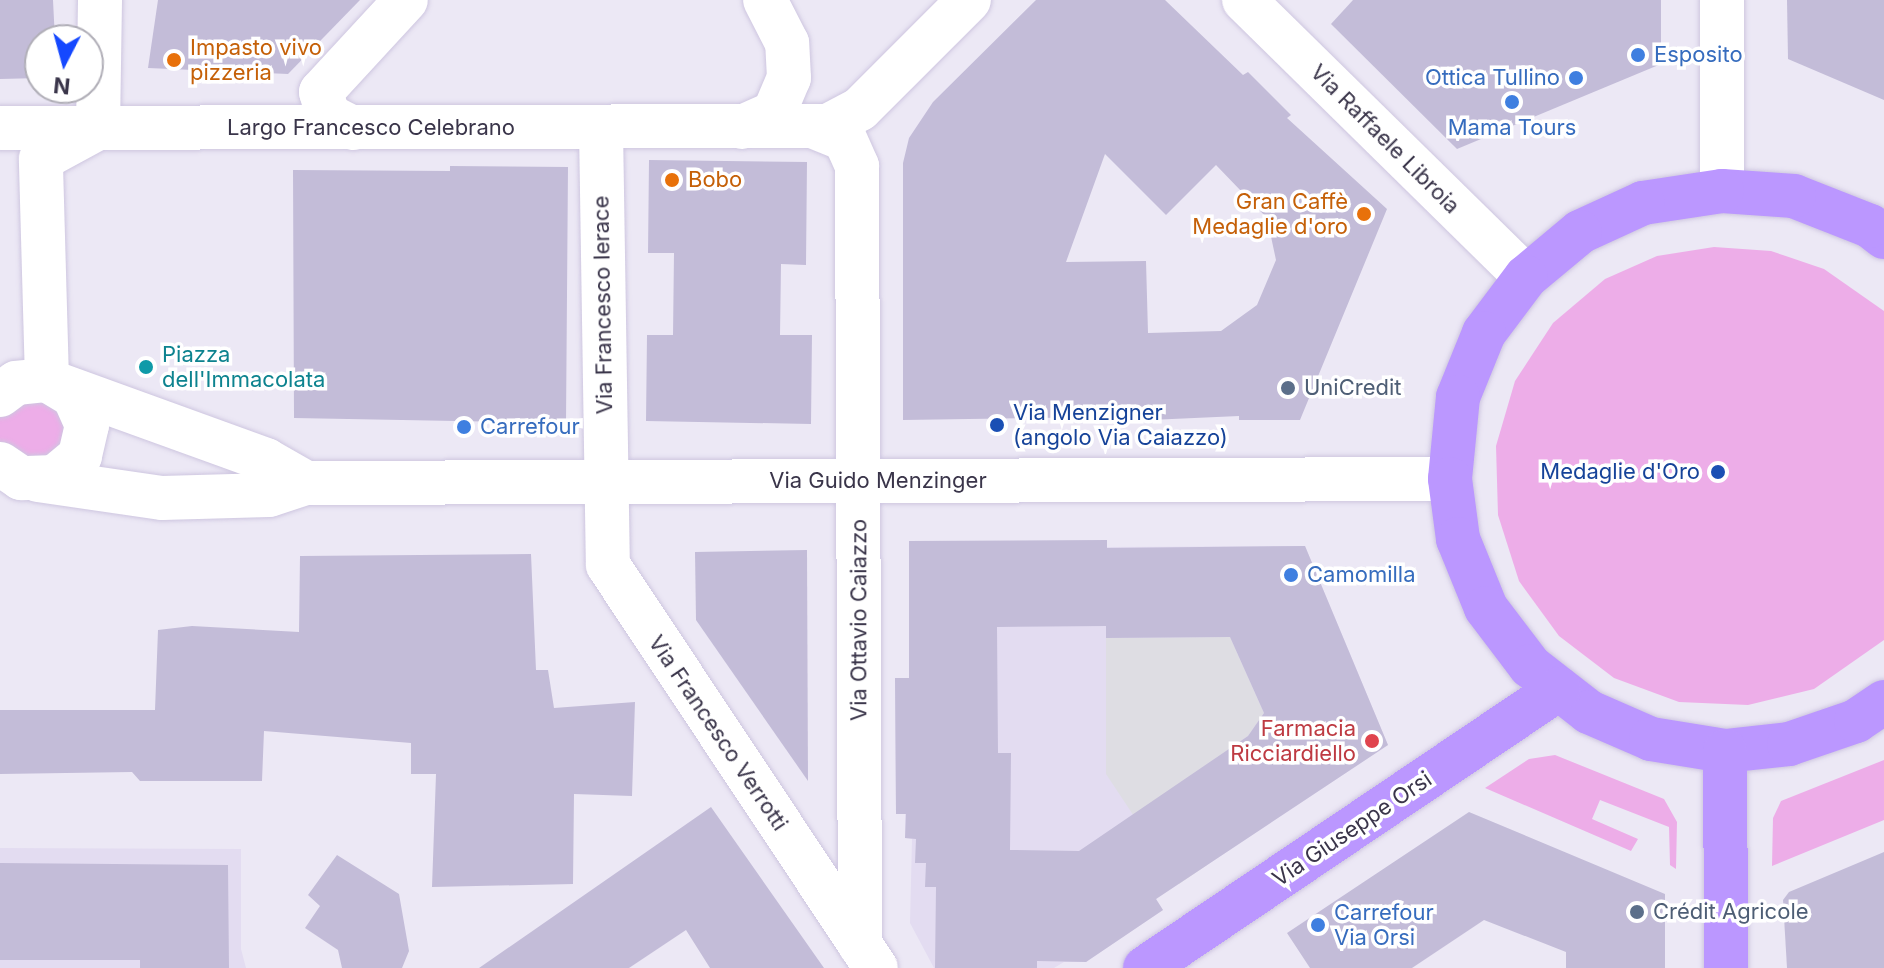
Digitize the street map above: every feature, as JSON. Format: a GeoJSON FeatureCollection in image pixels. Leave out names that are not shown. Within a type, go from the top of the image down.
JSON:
{"type":"FeatureCollection","features":[{"type":"Feature","properties":{"kind":"main road"},"geometry":{"type":"LineString","coordinates":[[1884,237],[1870,226],[1794,196],[1722,191],[1643,203],[1580,232],[1526,277],[1484,333],[1458,397],[1450,479],[1458,539],[1486,608],[1530,666],[1589,712],[1651,739],[1725,751],[1789,744],[1856,721],[1884,702]]}},
{"type":"Feature","properties":{"kind":"main road","name":"Via Giuseppe Orsi"},"geometry":{"type":"LineString","coordinates":[[1145,968],[1559,689]]}},
{"type":"Feature","properties":{"kind":"main road"},"geometry":{"type":"LineString","coordinates":[[1725,751],[1726,968]]}},
{"type":"Feature","properties":{"kind":"street"},"geometry":{"type":"LineString","coordinates":[[28,382],[41,159],[98,128],[100,0]]}},
{"type":"Feature","properties":{"kind":"street"},"geometry":{"type":"LineString","coordinates":[[353,128],[328,115],[321,92],[406,0]]}},
{"type":"Feature","properties":{"kind":"street","name":"Largo Francesco Celebrano"},"geometry":{"type":"LineString","coordinates":[[742,127],[774,113],[789,78],[787,43],[765,0]]}},
{"type":"Feature","properties":{"kind":"street","name":"Largo Francesco Celebrano"},"geometry":{"type":"LineString","coordinates":[[0,128],[815,127],[851,117],[969,0]]}},
{"type":"Feature","properties":{"kind":"street","name":"Via Raffaele Libroia"},"geometry":{"type":"LineString","coordinates":[[1244,0],[1526,277]]}},
{"type":"Feature","properties":{"kind":"street"},"geometry":{"type":"LineString","coordinates":[[1722,0],[1722,191]]}},
{"type":"Feature","properties":{"kind":"street","name":"Via Ottavio Caiazzo"},"geometry":{"type":"LineString","coordinates":[[815,127],[845,139],[857,166],[858,481],[868,956]]}},
{"type":"Feature","properties":{"kind":"street","name":"Via Francesco Ierace"},"geometry":{"type":"LineString","coordinates":[[601,128],[604,482]]}},
{"type":"Feature","properties":{"kind":"street"},"geometry":{"type":"LineString","coordinates":[[12,471],[70,468],[86,441],[83,409],[28,382]]}},
{"type":"Feature","properties":{"kind":"street"},"geometry":{"type":"LineString","coordinates":[[28,382],[266,460],[306,483]]}},
{"type":"Feature","properties":{"kind":"street"},"geometry":{"type":"LineString","coordinates":[[12,471],[162,498],[269,495],[306,483]]}},
{"type":"Feature","properties":{"kind":"street","name":"Via Guido Menzinger"},"geometry":{"type":"LineString","coordinates":[[306,483],[1450,479]]}},
{"type":"Feature","properties":{"kind":"street","name":"Via Francesco Verrotti"},"geometry":{"type":"LineString","coordinates":[[604,482],[605,545],[612,574],[868,956]]}},
{"type":"Feature","properties":{"kind":"shaded area"},"geometry":{"type":"Polygon","coordinates":[[[1714,247],[1771,251],[1824,269],[1884,311],[1884,640],[1814,689],[1748,705],[1679,702],[1614,678],[1559,636],[1519,581],[1498,515],[1496,446],[1515,381],[1553,323],[1605,279],[1657,256],[1714,247]]]}},
{"type":"Feature","properties":{"kind":"shaded area"},"geometry":{"type":"Polygon","coordinates":[[[16,395],[72,411],[54,466],[0,448],[0,412],[16,395]]]}},
{"type":"Feature","properties":{"kind":"shaded area"},"geometry":{"type":"Polygon","coordinates":[[[1305,546],[1388,745],[1156,899],[1163,910],[1086,962],[1064,962],[1054,968],[934,968],[910,923],[912,839],[905,838],[905,814],[896,814],[895,678],[909,678],[1107,547],[1305,546]]]}},
{"type":"Feature","properties":{"kind":"shaded area"},"geometry":{"type":"Polygon","coordinates":[[[1230,637],[1264,713],[1248,736],[1161,796],[1207,865],[1179,884],[1106,774],[1106,638],[1230,637]]]}},
{"type":"Feature","properties":{"kind":"shaded area"},"geometry":{"type":"Polygon","coordinates":[[[1555,755],[1664,799],[1677,822],[1676,869],[1670,865],[1669,827],[1600,800],[1592,819],[1638,839],[1631,851],[1485,788],[1529,759],[1555,755]]]}},
{"type":"Feature","properties":{"kind":"shaded area"},"geometry":{"type":"Polygon","coordinates":[[[1884,760],[1884,820],[1772,866],[1773,818],[1781,801],[1884,760]]]}},
{"type":"Feature","properties":{"kind":"shaded area"},"geometry":{"type":"Polygon","coordinates":[[[0,848],[241,849],[241,949],[246,968],[0,968],[0,848]]]}},
{"type":"Feature","properties":{"kind":"building"},"geometry":{"type":"Polygon","coordinates":[[[0,0],[53,0],[54,24],[24,24],[24,78],[0,79],[0,0]]]}},
{"type":"Feature","properties":{"kind":"building"},"geometry":{"type":"Polygon","coordinates":[[[158,0],[360,0],[288,74],[148,68],[158,0]]]}},
{"type":"Feature","properties":{"kind":"building"},"geometry":{"type":"Polygon","coordinates":[[[1036,0],[1165,0],[1243,75],[1248,72],[1291,115],[1287,118],[1387,209],[1300,420],[1239,420],[1239,416],[1105,422],[1105,417],[903,420],[903,163],[909,138],[933,102],[1036,0]],[[1105,154],[1066,262],[1146,261],[1148,333],[1221,331],[1257,305],[1276,260],[1267,218],[1216,165],[1166,215],[1105,154]]]}},
{"type":"Feature","properties":{"kind":"building"},"geometry":{"type":"Polygon","coordinates":[[[1353,0],[1661,0],[1661,64],[1457,149],[1331,24],[1353,0]]]}},
{"type":"Feature","properties":{"kind":"building"},"geometry":{"type":"Polygon","coordinates":[[[1787,0],[1884,0],[1884,100],[1788,59],[1787,0]]]}},
{"type":"Feature","properties":{"kind":"building"},"geometry":{"type":"Polygon","coordinates":[[[649,160],[807,162],[806,265],[781,264],[780,335],[812,335],[811,424],[646,421],[647,335],[673,335],[674,253],[648,253],[649,160]]]}},
{"type":"Feature","properties":{"kind":"building"},"geometry":{"type":"Polygon","coordinates":[[[450,166],[568,167],[566,423],[294,418],[293,170],[450,171],[450,166]]]}},
{"type":"Feature","properties":{"kind":"building"},"geometry":{"type":"Polygon","coordinates":[[[1107,540],[1107,548],[1305,546],[1388,745],[1156,899],[1163,910],[1086,962],[1037,961],[1037,968],[935,968],[936,887],[925,887],[926,863],[915,863],[916,839],[905,838],[906,814],[896,814],[895,678],[909,678],[909,541],[1107,540]],[[1106,626],[997,627],[998,753],[1011,753],[1010,850],[1079,851],[1248,736],[1264,713],[1230,637],[1106,638],[1106,626]]]}},
{"type":"Feature","properties":{"kind":"building"},"geometry":{"type":"Polygon","coordinates":[[[807,550],[808,781],[696,620],[695,552],[807,550]]]}},
{"type":"Feature","properties":{"kind":"building"},"geometry":{"type":"Polygon","coordinates":[[[531,554],[536,670],[548,670],[554,708],[635,702],[632,796],[574,794],[573,884],[432,887],[436,774],[411,774],[411,743],[264,731],[262,781],[140,781],[132,772],[0,774],[0,710],[155,710],[158,630],[192,626],[299,632],[300,556],[531,554]]]}},
{"type":"Feature","properties":{"kind":"building"},"geometry":{"type":"Polygon","coordinates":[[[711,807],[824,968],[710,968],[686,930],[629,968],[479,968],[711,807]]]}},
{"type":"Feature","properties":{"kind":"building"},"geometry":{"type":"Polygon","coordinates":[[[1469,812],[1665,894],[1665,968],[1566,968],[1566,952],[1484,920],[1412,968],[1310,968],[1287,933],[1469,812]]]}},
{"type":"Feature","properties":{"kind":"building"},"geometry":{"type":"Polygon","coordinates":[[[1884,852],[1884,968],[1787,968],[1783,900],[1789,892],[1884,852]]]}},
{"type":"Feature","properties":{"kind":"building"},"geometry":{"type":"Polygon","coordinates":[[[337,855],[399,894],[409,951],[402,968],[342,968],[338,950],[305,928],[320,906],[308,895],[337,855]]]}},
{"type":"Feature","properties":{"kind":"building"},"geometry":{"type":"Polygon","coordinates":[[[0,863],[228,865],[229,968],[140,968],[140,960],[0,960],[0,863]]]}},
{"type":"Feature","properties":{"kind":"place","name":"Esposito"},"geometry":{"type":"Point","coordinates":[1638,55]}},
{"type":"Feature","properties":{"kind":"place","name":"Impasto vivo pizzeria"},"geometry":{"type":"Point","coordinates":[174,60]}},
{"type":"Feature","properties":{"kind":"place","name":"Ottica Tullino"},"geometry":{"type":"Point","coordinates":[1576,78]}},
{"type":"Feature","properties":{"kind":"place","name":"Mama Tours"},"geometry":{"type":"Point","coordinates":[1512,102]}},
{"type":"Feature","properties":{"kind":"place","name":"Bobo"},"geometry":{"type":"Point","coordinates":[672,180]}},
{"type":"Feature","properties":{"kind":"place","name":"Gran Caffè Medaglie d'oro"},"geometry":{"type":"Point","coordinates":[1364,214]}},
{"type":"Feature","properties":{"kind":"place","name":"Piazza dell'Immacolata"},"geometry":{"type":"Point","coordinates":[146,367]}},
{"type":"Feature","properties":{"kind":"place","name":"UniCredit"},"geometry":{"type":"Point","coordinates":[1288,388]}},
{"type":"Feature","properties":{"kind":"place","name":"Via Menzigner (angolo Via Caiazzo)"},"geometry":{"type":"Point","coordinates":[997,425]}},
{"type":"Feature","properties":{"kind":"place","name":"Carrefour"},"geometry":{"type":"Point","coordinates":[464,427]}},
{"type":"Feature","properties":{"kind":"place","name":"Medaglie d'Oro"},"geometry":{"type":"Point","coordinates":[1718,472]}},
{"type":"Feature","properties":{"kind":"place","name":"Camomilla"},"geometry":{"type":"Point","coordinates":[1291,575]}},
{"type":"Feature","properties":{"kind":"place","name":"Farmacia Ricciardiello"},"geometry":{"type":"Point","coordinates":[1372,741]}},
{"type":"Feature","properties":{"kind":"place","name":"Crédit Agricole"},"geometry":{"type":"Point","coordinates":[1637,912]}},
{"type":"Feature","properties":{"kind":"place","name":"Carrefour Via Orsi"},"geometry":{"type":"Point","coordinates":[1318,925]}}]}
